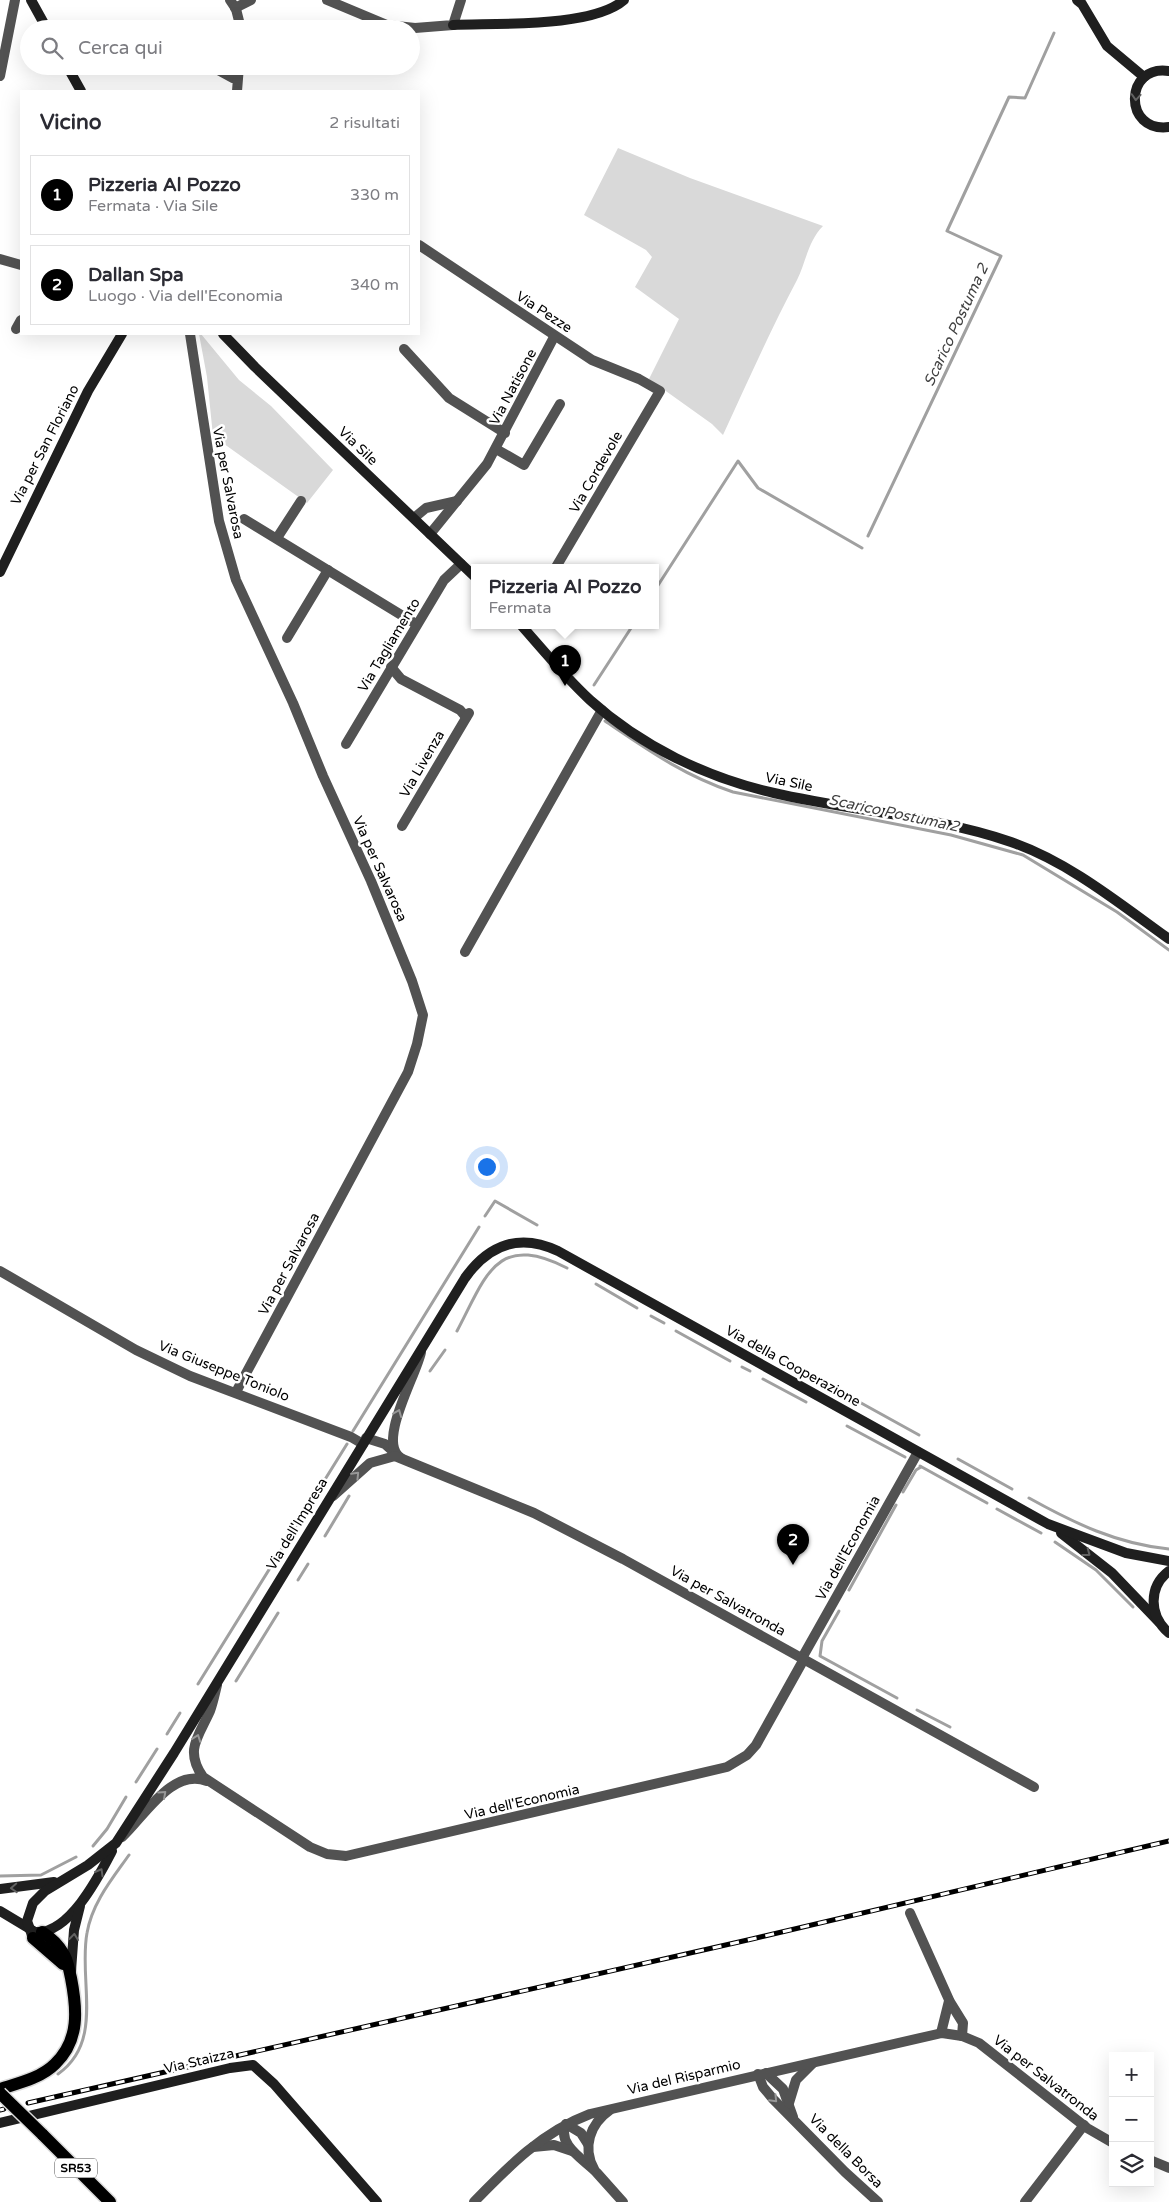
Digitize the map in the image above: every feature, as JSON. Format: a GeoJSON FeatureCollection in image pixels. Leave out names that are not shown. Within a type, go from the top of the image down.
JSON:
{"type":"FeatureCollection","features":[{"type":"Feature","properties":{"kind":"main road"},"geometry":{"type":"LineString","coordinates":[[0,2089],[40,2074],[56,2063],[67,2049],[75,2029],[76,2014],[71,1976],[59,1958],[33,1930]]}},
{"type":"Feature","properties":{"kind":"main road","name":"SR53"},"geometry":{"type":"LineString","coordinates":[[0,2093],[110,2202]]}},
{"type":"Feature","properties":{"kind":"street"},"geometry":{"type":"LineString","coordinates":[[0,76],[15,0]]}},
{"type":"Feature","properties":{"kind":"street"},"geometry":{"type":"LineString","coordinates":[[31,0],[42,20]]}},
{"type":"Feature","properties":{"kind":"street"},"geometry":{"type":"LineString","coordinates":[[238,20],[233,4],[251,0]]}},
{"type":"Feature","properties":{"kind":"street"},"geometry":{"type":"LineString","coordinates":[[327,0],[375,20]]}},
{"type":"Feature","properties":{"kind":"street"},"geometry":{"type":"LineString","coordinates":[[453,25],[461,0]]}},
{"type":"Feature","properties":{"kind":"street"},"geometry":{"type":"LineString","coordinates":[[420,28],[571,20],[602,13],[624,0]]}},
{"type":"Feature","properties":{"kind":"street"},"geometry":{"type":"LineString","coordinates":[[1077,0],[1082,4],[1107,46],[1144,77]]}},
{"type":"Feature","properties":{"kind":"street"},"geometry":{"type":"LineString","coordinates":[[1169,71],[1156,71],[1144,77],[1135,93],[1138,113],[1152,126],[1169,127]]}},
{"type":"Feature","properties":{"kind":"street"},"geometry":{"type":"LineString","coordinates":[[72,75],[80,90]]}},
{"type":"Feature","properties":{"kind":"street"},"geometry":{"type":"LineString","coordinates":[[228,75],[233,78]]}},
{"type":"Feature","properties":{"kind":"street"},"geometry":{"type":"LineString","coordinates":[[236,90],[238,75]]}},
{"type":"Feature","properties":{"kind":"street","name":"Via Pezze"},"geometry":{"type":"LineString","coordinates":[[420,246],[554,337],[592,360],[639,379],[660,391]]}},
{"type":"Feature","properties":{"kind":"street"},"geometry":{"type":"LineString","coordinates":[[0,259],[20,265]]}},
{"type":"Feature","properties":{"kind":"street","name":"Via per San Floriano"},"geometry":{"type":"LineString","coordinates":[[0,572],[88,391],[121,335]]}},
{"type":"Feature","properties":{"kind":"street","name":"Via per Salvarosa"},"geometry":{"type":"LineString","coordinates":[[190,335],[219,521],[236,580],[294,702],[318,764],[371,881],[412,981],[423,1014],[417,1044],[408,1072],[236,1392]]}},
{"type":"Feature","properties":{"kind":"street","name":"Via Sile"},"geometry":{"type":"LineString","coordinates":[[224,335],[254,367],[471,574]]}},
{"type":"Feature","properties":{"kind":"street","name":"Via Natisone"},"geometry":{"type":"LineString","coordinates":[[430,534],[483,470],[496,450],[554,337]]}},
{"type":"Feature","properties":{"kind":"street"},"geometry":{"type":"LineString","coordinates":[[404,349],[450,398],[505,433]]}},
{"type":"Feature","properties":{"kind":"street","name":"Via Cordevole"},"geometry":{"type":"LineString","coordinates":[[558,564],[660,391]]}},
{"type":"Feature","properties":{"kind":"street"},"geometry":{"type":"LineString","coordinates":[[496,450],[524,465],[560,404]]}},
{"type":"Feature","properties":{"kind":"street"},"geometry":{"type":"LineString","coordinates":[[414,518],[426,508],[458,500]]}},
{"type":"Feature","properties":{"kind":"street"},"geometry":{"type":"LineString","coordinates":[[277,538],[301,501]]}},
{"type":"Feature","properties":{"kind":"street"},"geometry":{"type":"LineString","coordinates":[[244,519],[416,624]]}},
{"type":"Feature","properties":{"kind":"street","name":"Via Tagliamento"},"geometry":{"type":"LineString","coordinates":[[346,744],[416,624],[444,580],[460,564]]}},
{"type":"Feature","properties":{"kind":"street"},"geometry":{"type":"LineString","coordinates":[[287,638],[328,570]]}},
{"type":"Feature","properties":{"kind":"street","name":"Via Sile"},"geometry":{"type":"LineString","coordinates":[[525,629],[578,688],[602,710],[672,756],[747,786],[958,828],[1024,847],[1078,877],[1169,939]]}},
{"type":"Feature","properties":{"kind":"street","name":"Via Livenza"},"geometry":{"type":"LineString","coordinates":[[391,667],[401,679],[468,715],[402,826]]}},
{"type":"Feature","properties":{"kind":"street"},"geometry":{"type":"LineString","coordinates":[[464,952],[602,710]]}},
{"type":"Feature","properties":{"kind":"street","name":"Via dell'Impresa"},"geometry":{"type":"LineString","coordinates":[[71,1976],[74,1930],[83,1901],[116,1842],[475,1265],[493,1250],[521,1242]]}},
{"type":"Feature","properties":{"kind":"street","name":"Via della Cooperazione"},"geometry":{"type":"LineString","coordinates":[[521,1242],[538,1244],[558,1251],[1048,1524],[1120,1551],[1169,1561]]}},
{"type":"Feature","properties":{"kind":"street","name":"Via Giuseppe Toniolo"},"geometry":{"type":"LineString","coordinates":[[0,1271],[136,1350],[190,1376],[364,1441]]}},
{"type":"Feature","properties":{"kind":"street"},"geometry":{"type":"LineString","coordinates":[[328,1500],[370,1463],[395,1456],[392,1437],[394,1425],[421,1351]]}},
{"type":"Feature","properties":{"kind":"street","name":"Via per Salvatronda"},"geometry":{"type":"LineString","coordinates":[[364,1441],[377,1452],[395,1456],[552,1521],[1034,1787]]}},
{"type":"Feature","properties":{"kind":"street","name":"Via dell'Economia"},"geometry":{"type":"LineString","coordinates":[[219,1679],[210,1711],[194,1745],[196,1763],[202,1776],[321,1852],[338,1856],[360,1853],[727,1767],[747,1755],[756,1745],[918,1452]]}},
{"type":"Feature","properties":{"kind":"street","name":"Via della Cooperazione"},"geometry":{"type":"LineString","coordinates":[[1048,1524],[1112,1573],[1169,1633]]}},
{"type":"Feature","properties":{"kind":"street"},"geometry":{"type":"LineString","coordinates":[[1169,1571],[1157,1584],[1153,1596],[1154,1610],[1169,1642]]}},
{"type":"Feature","properties":{"kind":"street"},"geometry":{"type":"LineString","coordinates":[[116,1842],[175,1785],[192,1780],[208,1781]]}},
{"type":"Feature","properties":{"kind":"street","name":"Via dell'Impresa"},"geometry":{"type":"LineString","coordinates":[[83,1901],[64,1921],[33,1930],[28,1914],[36,1898],[96,1860],[116,1842]]}},
{"type":"Feature","properties":{"kind":"street"},"geometry":{"type":"LineString","coordinates":[[0,1888],[32,1886],[63,1880]]}},
{"type":"Feature","properties":{"kind":"street"},"geometry":{"type":"LineString","coordinates":[[0,1905],[33,1930]]}},
{"type":"Feature","properties":{"kind":"street"},"geometry":{"type":"LineString","coordinates":[[0,1911],[33,1930]]}},
{"type":"Feature","properties":{"kind":"street"},"geometry":{"type":"LineString","coordinates":[[910,1913],[948,1998],[963,2023],[962,2036]]}},
{"type":"Feature","properties":{"kind":"street"},"geometry":{"type":"LineString","coordinates":[[0,1916],[33,1930]]}},
{"type":"Feature","properties":{"kind":"street"},"geometry":{"type":"LineString","coordinates":[[941,2033],[948,2010],[948,1998]]}},
{"type":"Feature","properties":{"kind":"street","name":"Via per Salvatronda"},"geometry":{"type":"LineString","coordinates":[[928,2035],[941,2033],[962,2036],[984,2046],[1084,2125],[1111,2142]]}},
{"type":"Feature","properties":{"kind":"street","name":"Via del Risparmio"},"geometry":{"type":"LineString","coordinates":[[474,2202],[530,2148],[566,2124],[613,2108],[928,2035]]}},
{"type":"Feature","properties":{"kind":"street"},"geometry":{"type":"LineString","coordinates":[[788,2104],[796,2080],[806,2068],[818,2060]]}},
{"type":"Feature","properties":{"kind":"street","name":"Via Staizza"},"geometry":{"type":"LineString","coordinates":[[0,2122],[212,2072],[253,2065],[280,2091],[378,2202]]}},
{"type":"Feature","properties":{"kind":"street","name":"Via della Borsa"},"geometry":{"type":"LineString","coordinates":[[762,2074],[780,2084],[795,2119]]}},
{"type":"Feature","properties":{"kind":"street","name":"Via della Borsa"},"geometry":{"type":"LineString","coordinates":[[762,2074],[771,2097],[795,2119],[844,2172],[878,2202]]}},
{"type":"Feature","properties":{"kind":"street"},"geometry":{"type":"LineString","coordinates":[[596,2172],[590,2161],[588,2144],[594,2125],[613,2108]]}},
{"type":"Feature","properties":{"kind":"street"},"geometry":{"type":"LineString","coordinates":[[566,2124],[581,2133],[588,2144]]}},
{"type":"Feature","properties":{"kind":"street"},"geometry":{"type":"LineString","coordinates":[[566,2124],[566,2138],[574,2152],[596,2172],[622,2202]]}},
{"type":"Feature","properties":{"kind":"street"},"geometry":{"type":"LineString","coordinates":[[1025,2202],[1084,2125]]}},
{"type":"Feature","properties":{"kind":"street"},"geometry":{"type":"LineString","coordinates":[[530,2148],[554,2144],[574,2152]]}},
{"type":"Feature","properties":{"kind":"street"},"geometry":{"type":"LineString","coordinates":[[1154,2162],[1169,2168]]}},
{"type":"Feature","properties":{"kind":"shaded area"},"geometry":{"type":"Polygon","coordinates":[[[618,148],[690,178],[823,226],[814,238],[797,280],[723,435],[712,424],[649,379],[679,319],[635,287],[652,257],[646,250],[584,215],[618,148]]]}},
{"type":"Feature","properties":{"kind":"shaded area"},"geometry":{"type":"Polygon","coordinates":[[[199,335],[202,335],[239,380],[271,406],[333,470],[307,503],[213,436],[207,377],[199,335]]]}},
{"type":"Feature","properties":{"kind":"waterway","name":"Scarico Postuma 2"},"geometry":{"type":"LineString","coordinates":[[868,536],[1001,256],[947,231],[1009,97],[1025,98],[1054,33]]}},
{"type":"Feature","properties":{"kind":"waterway","name":"Scarico Postuma 2"},"geometry":{"type":"LineString","coordinates":[[659,584],[738,461],[758,488],[862,548]]}},
{"type":"Feature","properties":{"kind":"waterway","name":"Scarico Postuma 2"},"geometry":{"type":"LineString","coordinates":[[594,685],[630,629]]}},
{"type":"Feature","properties":{"kind":"waterway","name":"Scarico Postuma 2"},"geometry":{"type":"LineString","coordinates":[[605,721],[682,770],[733,792],[951,835],[1023,855],[1117,912],[1169,950]]}},
{"type":"Feature","properties":{"kind":"waterway"},"geometry":{"type":"LineString","coordinates":[[485,1216],[495,1201],[537,1225]]}},
{"type":"Feature","properties":{"kind":"waterway"},"geometry":{"type":"LineString","coordinates":[[353,1431],[479,1227]]}},
{"type":"Feature","properties":{"kind":"waterway"},"geometry":{"type":"LineString","coordinates":[[457,1331],[476,1293],[496,1265],[509,1258],[524,1255],[543,1258],[567,1268]]}},
{"type":"Feature","properties":{"kind":"waterway"},"geometry":{"type":"LineString","coordinates":[[596,1284],[637,1308]]}},
{"type":"Feature","properties":{"kind":"waterway"},"geometry":{"type":"LineString","coordinates":[[651,1316],[664,1323]]}},
{"type":"Feature","properties":{"kind":"waterway"},"geometry":{"type":"LineString","coordinates":[[676,1331],[730,1361]]}},
{"type":"Feature","properties":{"kind":"waterway"},"geometry":{"type":"LineString","coordinates":[[430,1371],[445,1350]]}},
{"type":"Feature","properties":{"kind":"waterway"},"geometry":{"type":"LineString","coordinates":[[787,1362],[919,1435]]}},
{"type":"Feature","properties":{"kind":"waterway"},"geometry":{"type":"LineString","coordinates":[[742,1367],[750,1371]]}},
{"type":"Feature","properties":{"kind":"waterway"},"geometry":{"type":"LineString","coordinates":[[763,1379],[806,1402]]}},
{"type":"Feature","properties":{"kind":"waterway"},"geometry":{"type":"LineString","coordinates":[[847,1426],[905,1457]]}},
{"type":"Feature","properties":{"kind":"waterway"},"geometry":{"type":"LineString","coordinates":[[198,1684],[347,1444]]}},
{"type":"Feature","properties":{"kind":"waterway"},"geometry":{"type":"LineString","coordinates":[[958,1459],[1012,1489]]}},
{"type":"Feature","properties":{"kind":"waterway"},"geometry":{"type":"LineString","coordinates":[[920,1466],[987,1503]]}},
{"type":"Feature","properties":{"kind":"waterway"},"geometry":{"type":"LineString","coordinates":[[903,1492],[916,1470],[921,1467]]}},
{"type":"Feature","properties":{"kind":"waterway"},"geometry":{"type":"LineString","coordinates":[[325,1536],[349,1496]]}},
{"type":"Feature","properties":{"kind":"waterway"},"geometry":{"type":"LineString","coordinates":[[1029,1498],[1096,1531],[1132,1542],[1169,1549]]}},
{"type":"Feature","properties":{"kind":"waterway"},"geometry":{"type":"LineString","coordinates":[[849,1590],[896,1505]]}},
{"type":"Feature","properties":{"kind":"waterway"},"geometry":{"type":"LineString","coordinates":[[997,1509],[1041,1533]]}},
{"type":"Feature","properties":{"kind":"waterway"},"geometry":{"type":"LineString","coordinates":[[1055,1542],[1096,1570],[1133,1607]]}},
{"type":"Feature","properties":{"kind":"waterway"},"geometry":{"type":"LineString","coordinates":[[298,1580],[308,1564]]}},
{"type":"Feature","properties":{"kind":"waterway"},"geometry":{"type":"LineString","coordinates":[[839,1611],[822,1641],[820,1656],[897,1698]]}},
{"type":"Feature","properties":{"kind":"waterway"},"geometry":{"type":"LineString","coordinates":[[236,1681],[278,1613]]}},
{"type":"Feature","properties":{"kind":"waterway"},"geometry":{"type":"LineString","coordinates":[[917,1710],[950,1727]]}},
{"type":"Feature","properties":{"kind":"waterway"},"geometry":{"type":"LineString","coordinates":[[167,1734],[180,1713]]}},
{"type":"Feature","properties":{"kind":"waterway"},"geometry":{"type":"LineString","coordinates":[[136,1782],[157,1749]]}},
{"type":"Feature","properties":{"kind":"waterway"},"geometry":{"type":"LineString","coordinates":[[93,1846],[107,1829],[126,1797]]}},
{"type":"Feature","properties":{"kind":"waterway"},"geometry":{"type":"LineString","coordinates":[[58,2074],[72,2060],[81,2045],[85,2027],[87,2009],[85,1951],[87,1933],[93,1912],[98,1901],[129,1855]]}},
{"type":"Feature","properties":{"kind":"waterway"},"geometry":{"type":"LineString","coordinates":[[0,1876],[41,1875],[76,1857]]}},
{"type":"Feature","properties":{"kind":"railway"},"geometry":{"type":"LineString","coordinates":[[28,2103],[752,1939],[1169,1841]]}},
{"type":"Feature","properties":{"kind":"railway"},"geometry":{"type":"LineString","coordinates":[[0,2110],[4,2109]]}},
{"type":"Feature","properties":{"kind":"place","name":"Pizzeria Al Pozzo"},"geometry":{"type":"Point","coordinates":[565,686]}},
{"type":"Feature","properties":{"kind":"place","name":"Dallan Spa"},"geometry":{"type":"Point","coordinates":[793,1565]}}]}
